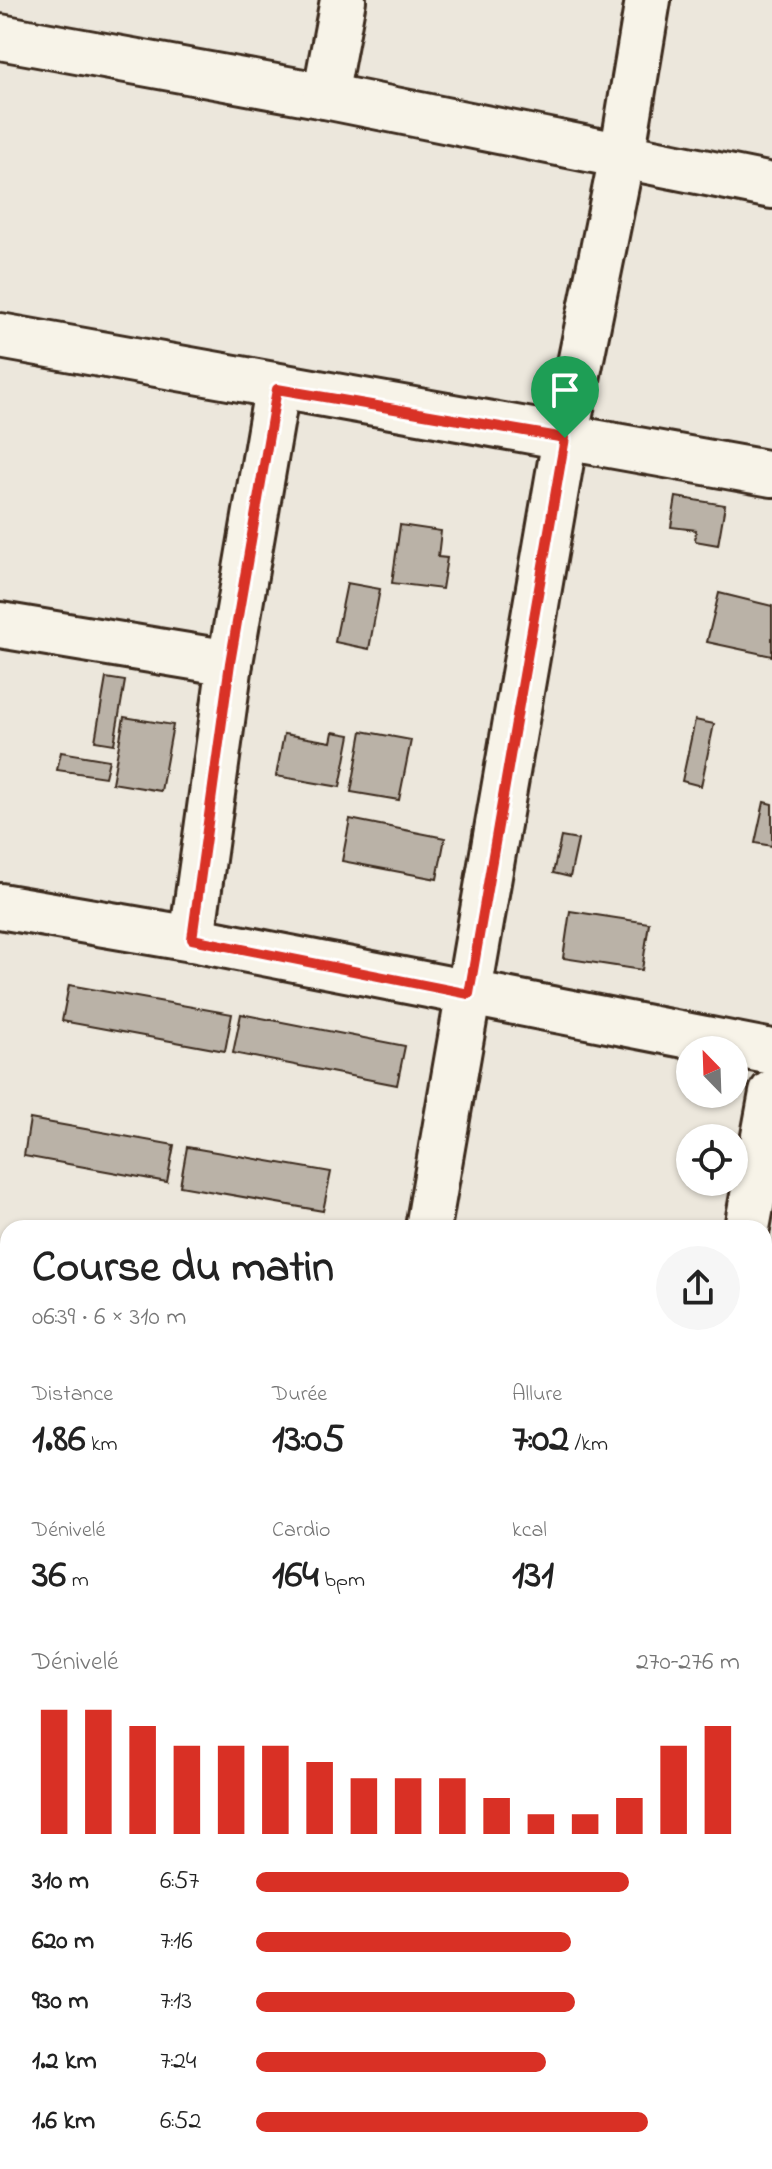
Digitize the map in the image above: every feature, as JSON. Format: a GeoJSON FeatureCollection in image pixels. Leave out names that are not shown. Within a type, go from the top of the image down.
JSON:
{"type":"FeatureCollection","features":[{"type":"Feature","properties":{"kind":"street"},"geometry":{"type":"LineString","coordinates":[[325,96],[343,0]]}},
{"type":"Feature","properties":{"kind":"street"},"geometry":{"type":"LineString","coordinates":[[429,1220],[565,438],[622,156],[648,0]]}},
{"type":"Feature","properties":{"kind":"street"},"geometry":{"type":"LineString","coordinates":[[0,37],[325,96],[772,186]]}},
{"type":"Feature","properties":{"kind":"street"},"geometry":{"type":"LineString","coordinates":[[0,336],[277,389],[772,474]]}},
{"type":"Feature","properties":{"kind":"street"},"geometry":{"type":"LineString","coordinates":[[192,939],[230,663],[277,389]]}},
{"type":"Feature","properties":{"kind":"street"},"geometry":{"type":"LineString","coordinates":[[0,625],[230,663]]}},
{"type":"Feature","properties":{"kind":"street"},"geometry":{"type":"LineString","coordinates":[[0,906],[192,939],[772,1052]]}},
{"type":"Feature","properties":{"kind":"street"},"geometry":{"type":"LineString","coordinates":[[748,1220],[772,1093]]}},
{"type":"Feature","properties":{"kind":"building"},"geometry":{"type":"Polygon","coordinates":[[[676,497],[725,505],[718,545],[695,541],[696,530],[671,527],[676,497]]]}},
{"type":"Feature","properties":{"kind":"building"},"geometry":{"type":"Polygon","coordinates":[[[400,525],[441,531],[438,557],[447,558],[442,589],[392,583],[400,525]]]}},
{"type":"Feature","properties":{"kind":"building"},"geometry":{"type":"Polygon","coordinates":[[[347,583],[380,589],[369,649],[335,642],[347,583]]]}},
{"type":"Feature","properties":{"kind":"building"},"geometry":{"type":"Polygon","coordinates":[[[719,593],[772,606],[772,656],[707,642],[719,593]]]}},
{"type":"Feature","properties":{"kind":"building"},"geometry":{"type":"Polygon","coordinates":[[[106,678],[125,681],[114,744],[95,741],[106,678]]]}},
{"type":"Feature","properties":{"kind":"building"},"geometry":{"type":"Polygon","coordinates":[[[124,717],[173,725],[161,791],[112,783],[124,717]]]}},
{"type":"Feature","properties":{"kind":"building"},"geometry":{"type":"Polygon","coordinates":[[[695,720],[714,724],[701,786],[682,781],[695,720]]]}},
{"type":"Feature","properties":{"kind":"building"},"geometry":{"type":"Polygon","coordinates":[[[362,731],[411,740],[399,800],[351,792],[362,731]]]}},
{"type":"Feature","properties":{"kind":"building"},"geometry":{"type":"Polygon","coordinates":[[[333,732],[350,735],[340,787],[276,776],[284,734],[331,742],[333,732]]]}},
{"type":"Feature","properties":{"kind":"building"},"geometry":{"type":"Polygon","coordinates":[[[61,752],[109,760],[105,777],[57,770],[61,752]]]}},
{"type":"Feature","properties":{"kind":"building"},"geometry":{"type":"Polygon","coordinates":[[[764,802],[772,804],[772,846],[755,843],[764,802]]]}},
{"type":"Feature","properties":{"kind":"building"},"geometry":{"type":"Polygon","coordinates":[[[350,819],[445,838],[437,879],[342,861],[350,819]]]}},
{"type":"Feature","properties":{"kind":"building"},"geometry":{"type":"Polygon","coordinates":[[[561,837],[578,840],[570,877],[553,873],[561,837]]]}},
{"type":"Feature","properties":{"kind":"building"},"geometry":{"type":"Polygon","coordinates":[[[570,911],[649,923],[642,970],[563,958],[570,911]]]}},
{"type":"Feature","properties":{"kind":"building"},"geometry":{"type":"Polygon","coordinates":[[[69,985],[232,1014],[225,1051],[62,1021],[69,985]]]}},
{"type":"Feature","properties":{"kind":"building"},"geometry":{"type":"Polygon","coordinates":[[[241,1014],[405,1046],[397,1085],[233,1053],[241,1014]]]}},
{"type":"Feature","properties":{"kind":"building"},"geometry":{"type":"Polygon","coordinates":[[[30,1119],[174,1145],[167,1182],[24,1156],[30,1119]]]}},
{"type":"Feature","properties":{"kind":"building"},"geometry":{"type":"Polygon","coordinates":[[[187,1147],[331,1172],[323,1211],[180,1186],[187,1147]]]}},
{"type":"Feature","properties":{"kind":"route"},"geometry":{"type":"LineString","coordinates":[[277,389],[565,438],[469,994],[192,939],[230,663],[277,389]]}}]}
